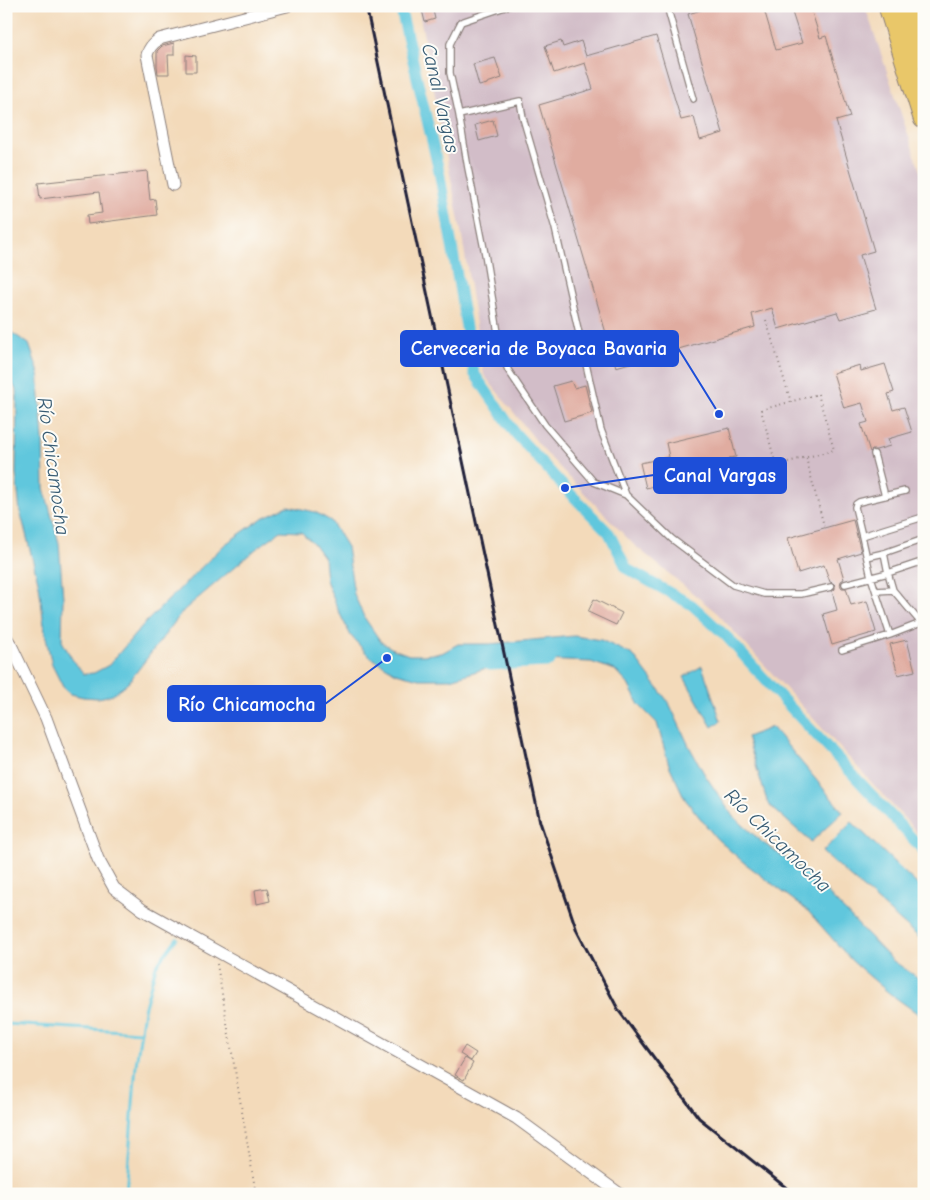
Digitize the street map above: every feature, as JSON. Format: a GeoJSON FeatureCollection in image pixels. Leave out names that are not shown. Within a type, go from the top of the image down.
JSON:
{"type":"FeatureCollection","features":[{"type":"Feature","properties":{"kind":"highway"},"geometry":{"type":"LineString","coordinates":[[889,6],[924,118]]}},
{"type":"Feature","properties":{"kind":"highway"},"geometry":{"type":"LineString","coordinates":[[908,6],[924,57]]}},
{"type":"Feature","properties":{"kind":"street"},"geometry":{"type":"LineString","coordinates":[[173,185],[147,55],[152,44],[159,39],[287,6]]}},
{"type":"Feature","properties":{"kind":"street"},"geometry":{"type":"LineString","coordinates":[[6,637],[12,645],[46,718],[98,859],[114,888],[143,910],[516,1118],[620,1194]]}},
{"type":"Feature","properties":{"kind":"lane"},"geometry":{"type":"LineString","coordinates":[[508,6],[461,22],[450,44],[450,73],[485,254],[501,351],[508,370],[545,425],[594,482],[626,495],[672,539],[733,585],[764,594],[801,594],[831,587]]}},
{"type":"Feature","properties":{"kind":"lane"},"geometry":{"type":"LineString","coordinates":[[667,6],[693,99]]}},
{"type":"Feature","properties":{"kind":"lane"},"geometry":{"type":"LineString","coordinates":[[459,115],[520,101],[523,118],[555,228],[601,430],[626,495]]}},
{"type":"Feature","properties":{"kind":"lane"},"geometry":{"type":"LineString","coordinates":[[874,454],[885,496]]}},
{"type":"Feature","properties":{"kind":"lane"},"geometry":{"type":"LineString","coordinates":[[890,635],[871,577],[855,507],[859,502],[867,499],[905,491]]}},
{"type":"Feature","properties":{"kind":"lane"},"geometry":{"type":"LineString","coordinates":[[862,536],[920,518]]}},
{"type":"Feature","properties":{"kind":"lane"},"geometry":{"type":"LineString","coordinates":[[867,557],[924,540]]}},
{"type":"Feature","properties":{"kind":"lane"},"geometry":{"type":"LineString","coordinates":[[842,650],[922,623],[893,590],[884,553]]}},
{"type":"Feature","properties":{"kind":"lane"},"geometry":{"type":"LineString","coordinates":[[845,584],[924,561]]}},
{"type":"Feature","properties":{"kind":"lane"},"geometry":{"type":"LineString","coordinates":[[876,591],[893,590]]}},
{"type":"Feature","properties":{"kind":"path"},"geometry":{"type":"LineString","coordinates":[[766,320],[791,402]]}},
{"type":"Feature","properties":{"kind":"path"},"geometry":{"type":"LineString","coordinates":[[818,394],[834,450],[806,457],[776,465],[761,410],[818,394]]}},
{"type":"Feature","properties":{"kind":"path"},"geometry":{"type":"LineString","coordinates":[[806,457],[824,526]]}},
{"type":"Feature","properties":{"kind":"path"},"geometry":{"type":"LineString","coordinates":[[214,949],[256,1194]]}},
{"type":"Feature","properties":{"kind":"shaded area"},"geometry":{"type":"Polygon","coordinates":[[[418,6],[865,6],[924,182],[924,840],[717,613],[633,544],[545,452],[484,375],[463,242],[418,6]]]}},
{"type":"Feature","properties":{"kind":"water"},"geometry":{"type":"Polygon","coordinates":[[[6,329],[29,344],[38,370],[44,488],[59,543],[63,598],[62,641],[72,659],[84,674],[94,673],[109,665],[142,626],[224,545],[264,517],[288,506],[315,512],[331,521],[347,547],[354,594],[364,617],[381,642],[393,649],[409,655],[423,655],[442,653],[458,644],[490,644],[574,636],[601,640],[633,655],[669,703],[705,775],[732,815],[762,842],[813,878],[892,960],[924,982],[924,1018],[889,993],[852,961],[808,911],[742,861],[716,838],[685,799],[669,765],[657,723],[639,705],[628,684],[615,670],[591,662],[516,659],[451,679],[419,679],[396,673],[369,656],[351,636],[326,580],[324,558],[313,543],[301,532],[281,531],[256,549],[184,610],[128,683],[112,695],[98,698],[71,694],[63,687],[52,665],[45,633],[39,585],[20,512],[16,474],[17,393],[6,367],[6,329]]]}},
{"type":"Feature","properties":{"kind":"water"},"geometry":{"type":"Polygon","coordinates":[[[702,666],[721,721],[712,727],[684,677],[702,666]]]}},
{"type":"Feature","properties":{"kind":"water"},"geometry":{"type":"Polygon","coordinates":[[[772,727],[843,812],[811,842],[768,804],[747,737],[772,727]]]}},
{"type":"Feature","properties":{"kind":"water"},"geometry":{"type":"Polygon","coordinates":[[[852,822],[924,891],[923,941],[822,852],[852,822]]]}},
{"type":"Feature","properties":{"kind":"building"},"geometry":{"type":"Polygon","coordinates":[[[421,6],[432,6],[435,19],[425,22],[421,6]]]}},
{"type":"Feature","properties":{"kind":"building"},"geometry":{"type":"Polygon","coordinates":[[[714,6],[763,6],[776,50],[802,43],[790,6],[810,6],[820,38],[826,36],[850,117],[836,121],[874,251],[860,255],[876,309],[840,319],[837,312],[778,329],[772,308],[752,314],[755,327],[616,367],[539,105],[593,89],[585,63],[554,73],[545,46],[561,41],[563,47],[581,41],[586,56],[656,36],[681,120],[694,117],[700,140],[723,133],[688,14],[714,6]]]}},
{"type":"Feature","properties":{"kind":"building"},"geometry":{"type":"Polygon","coordinates":[[[174,43],[174,55],[168,55],[169,74],[158,74],[157,51],[162,46],[174,43]]]}},
{"type":"Feature","properties":{"kind":"building"},"geometry":{"type":"Polygon","coordinates":[[[186,55],[196,56],[196,72],[186,72],[186,55]]]}},
{"type":"Feature","properties":{"kind":"building"},"geometry":{"type":"Polygon","coordinates":[[[495,58],[502,78],[479,86],[473,64],[495,58]]]}},
{"type":"Feature","properties":{"kind":"building"},"geometry":{"type":"Polygon","coordinates":[[[493,120],[497,136],[479,141],[475,125],[493,120]]]}},
{"type":"Feature","properties":{"kind":"building"},"geometry":{"type":"Polygon","coordinates":[[[147,171],[150,200],[155,199],[157,215],[88,224],[87,215],[102,213],[99,192],[40,199],[38,183],[147,171]]]}},
{"type":"Feature","properties":{"kind":"building"},"geometry":{"type":"Polygon","coordinates":[[[885,364],[894,392],[888,394],[893,410],[904,407],[912,432],[888,439],[890,446],[870,452],[861,424],[868,422],[862,403],[844,408],[833,373],[860,365],[861,371],[885,364]]]}},
{"type":"Feature","properties":{"kind":"building"},"geometry":{"type":"Polygon","coordinates":[[[571,381],[574,388],[585,385],[592,413],[564,421],[553,386],[571,381]]]}},
{"type":"Feature","properties":{"kind":"building"},"geometry":{"type":"Polygon","coordinates":[[[729,428],[736,457],[729,458],[732,469],[646,488],[640,463],[669,457],[666,443],[729,428]]]}},
{"type":"Feature","properties":{"kind":"building"},"geometry":{"type":"Polygon","coordinates":[[[853,520],[861,552],[838,559],[844,579],[840,585],[842,588],[846,588],[851,605],[867,601],[876,632],[832,645],[823,614],[837,610],[832,591],[835,589],[835,585],[830,582],[824,565],[798,573],[788,538],[853,520]]]}},
{"type":"Feature","properties":{"kind":"building"},"geometry":{"type":"Polygon","coordinates":[[[594,599],[622,613],[616,625],[588,612],[594,599]]]}},
{"type":"Feature","properties":{"kind":"building"},"geometry":{"type":"Polygon","coordinates":[[[907,640],[915,671],[898,675],[890,644],[907,640]]]}},
{"type":"Feature","properties":{"kind":"building"},"geometry":{"type":"Polygon","coordinates":[[[267,888],[270,901],[257,904],[255,890],[267,888]]]}},
{"type":"Feature","properties":{"kind":"building"},"geometry":{"type":"Polygon","coordinates":[[[465,1046],[476,1053],[471,1061],[460,1054],[465,1046]]]}},
{"type":"Feature","properties":{"kind":"building"},"geometry":{"type":"Polygon","coordinates":[[[465,1058],[473,1063],[464,1080],[455,1075],[465,1058]]]}},
{"type":"Feature","properties":{"kind":"waterway","name":"Canal Vargas"},"geometry":{"type":"LineString","coordinates":[[400,6],[439,171],[474,373],[515,433],[609,533],[627,569],[692,605],[727,637],[924,851]]}},
{"type":"Feature","properties":{"kind":"waterway","name":"Río Chicamocha"},"geometry":{"type":"LineString","coordinates":[[490,661],[547,658]]}},
{"type":"Feature","properties":{"kind":"waterway"},"geometry":{"type":"LineString","coordinates":[[126,1194],[136,1065],[144,1010],[156,966],[177,938]]}},
{"type":"Feature","properties":{"kind":"waterway"},"geometry":{"type":"LineString","coordinates":[[6,1024],[141,1032]]}},
{"type":"Feature","properties":{"kind":"railway"},"geometry":{"type":"LineString","coordinates":[[366,6],[540,822],[577,931],[619,1011],[699,1118],[794,1194]]}},
{"type":"Feature","properties":{"kind":"place","name":"Cerveceria de Boyaca Bavaria"},"geometry":{"type":"Point","coordinates":[719,414]}},
{"type":"Feature","properties":{"kind":"place","name":"Canal Vargas"},"geometry":{"type":"Point","coordinates":[565,488]}},
{"type":"Feature","properties":{"kind":"place","name":"Río Chicamocha"},"geometry":{"type":"Point","coordinates":[387,658]}}]}
